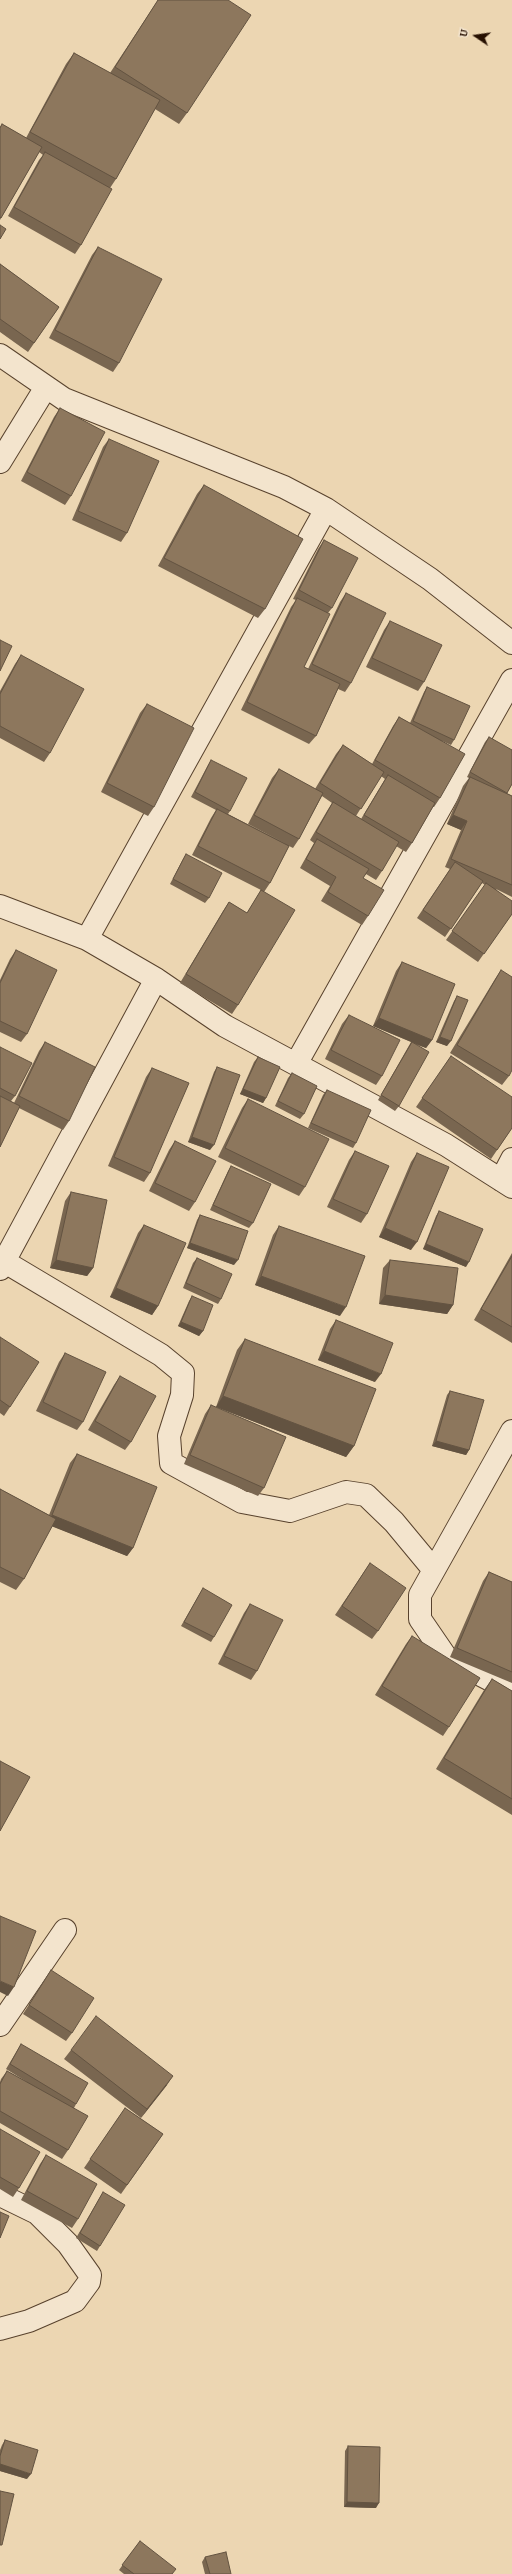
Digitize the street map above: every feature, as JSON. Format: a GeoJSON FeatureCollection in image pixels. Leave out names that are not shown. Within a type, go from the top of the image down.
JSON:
{"type":"FeatureCollection","features":[{"type":"Feature","properties":{"kind":"street"},"geometry":{"type":"LineString","coordinates":[[0,355],[64,399],[284,487],[326,509],[430,579],[512,643]]}},
{"type":"Feature","properties":{"kind":"street"},"geometry":{"type":"LineString","coordinates":[[0,462],[46,387]]}},
{"type":"Feature","properties":{"kind":"street"},"geometry":{"type":"LineString","coordinates":[[87,939],[326,509]]}},
{"type":"Feature","properties":{"kind":"street"},"geometry":{"type":"LineString","coordinates":[[296,1064],[512,680]]}},
{"type":"Feature","properties":{"kind":"street"},"geometry":{"type":"LineString","coordinates":[[0,906],[87,939],[156,979],[225,1026],[439,1141],[506,1183],[512,1159]]}},
{"type":"Feature","properties":{"kind":"street"},"geometry":{"type":"LineString","coordinates":[[156,979],[1,1263],[161,1354],[183,1373],[182,1395],[168,1436],[171,1463],[242,1502],[290,1511],[346,1492],[366,1495],[394,1522],[433,1569]]}},
{"type":"Feature","properties":{"kind":"street"},"geometry":{"type":"LineString","coordinates":[[512,1431],[506,1454],[433,1569],[420,1595],[420,1619],[432,1639],[446,1657],[512,1691]]}},
{"type":"Feature","properties":{"kind":"street"},"geometry":{"type":"LineString","coordinates":[[0,2025],[65,1930]]}},
{"type":"Feature","properties":{"kind":"street"},"geometry":{"type":"LineString","coordinates":[[0,2195],[37,2213],[68,2244],[90,2276],[89,2282],[75,2301],[29,2321],[0,2329]]}},
{"type":"Feature","properties":{"kind":"building"},"geometry":{"type":"Polygon","coordinates":[[[158,0],[228,0],[251,15],[187,113],[115,67],[158,0]]]}},
{"type":"Feature","properties":{"kind":"building"},"geometry":{"type":"Polygon","coordinates":[[[74,53],[160,100],[116,179],[30,132],[74,53]]]}},
{"type":"Feature","properties":{"kind":"building"},"geometry":{"type":"Polygon","coordinates":[[[2,124],[42,147],[1,218],[0,128],[2,124]]]}},
{"type":"Feature","properties":{"kind":"building"},"geometry":{"type":"Polygon","coordinates":[[[45,152],[112,189],[81,245],[14,207],[45,152]]]}},
{"type":"Feature","properties":{"kind":"building"},"geometry":{"type":"Polygon","coordinates":[[[0,225],[6,229],[0,239],[0,225]]]}},
{"type":"Feature","properties":{"kind":"building"},"geometry":{"type":"Polygon","coordinates":[[[98,247],[162,279],[119,363],[55,330],[98,247]]]}},
{"type":"Feature","properties":{"kind":"building"},"geometry":{"type":"Polygon","coordinates":[[[0,264],[59,307],[34,343],[0,319],[0,264]]]}},
{"type":"Feature","properties":{"kind":"building"},"geometry":{"type":"Polygon","coordinates":[[[60,408],[105,432],[71,496],[27,472],[60,408]]]}},
{"type":"Feature","properties":{"kind":"building"},"geometry":{"type":"Polygon","coordinates":[[[109,439],[159,461],[127,533],[78,511],[109,439]]]}},
{"type":"Feature","properties":{"kind":"building"},"geometry":{"type":"Polygon","coordinates":[[[204,485],[303,539],[265,609],[164,558],[204,485]]]}},
{"type":"Feature","properties":{"kind":"building"},"geometry":{"type":"Polygon","coordinates":[[[324,540],[358,558],[332,608],[299,590],[324,540]]]}},
{"type":"Feature","properties":{"kind":"building"},"geometry":{"type":"Polygon","coordinates":[[[346,593],[386,613],[351,683],[312,664],[346,593]]]}},
{"type":"Feature","properties":{"kind":"building"},"geometry":{"type":"Polygon","coordinates":[[[297,598],[330,614],[304,667],[340,684],[316,736],[247,702],[297,598]]]}},
{"type":"Feature","properties":{"kind":"building"},"geometry":{"type":"Polygon","coordinates":[[[390,621],[442,645],[424,682],[372,658],[390,621]]]}},
{"type":"Feature","properties":{"kind":"building"},"geometry":{"type":"Polygon","coordinates":[[[0,640],[12,646],[0,671],[0,640]]]}},
{"type":"Feature","properties":{"kind":"building"},"geometry":{"type":"Polygon","coordinates":[[[21,655],[84,689],[50,753],[0,726],[0,694],[21,655]]]}},
{"type":"Feature","properties":{"kind":"building"},"geometry":{"type":"Polygon","coordinates":[[[427,687],[470,706],[454,740],[413,721],[427,687]]]}},
{"type":"Feature","properties":{"kind":"building"},"geometry":{"type":"Polygon","coordinates":[[[147,704],[194,728],[154,807],[107,783],[147,704]]]}},
{"type":"Feature","properties":{"kind":"building"},"geometry":{"type":"Polygon","coordinates":[[[399,717],[465,754],[440,798],[375,760],[399,717]]]}},
{"type":"Feature","properties":{"kind":"building"},"geometry":{"type":"Polygon","coordinates":[[[489,737],[512,750],[512,784],[507,793],[470,772],[489,737]]]}},
{"type":"Feature","properties":{"kind":"building"},"geometry":{"type":"Polygon","coordinates":[[[343,745],[384,772],[361,809],[320,783],[343,745]]]}},
{"type":"Feature","properties":{"kind":"building"},"geometry":{"type":"Polygon","coordinates":[[[211,760],[247,778],[230,811],[195,792],[211,760]]]}},
{"type":"Feature","properties":{"kind":"building"},"geometry":{"type":"Polygon","coordinates":[[[279,769],[323,793],[299,839],[254,815],[279,769]]]}},
{"type":"Feature","properties":{"kind":"building"},"geometry":{"type":"Polygon","coordinates":[[[388,775],[435,803],[412,843],[364,815],[388,775]]]}},
{"type":"Feature","properties":{"kind":"building"},"geometry":{"type":"Polygon","coordinates":[[[470,777],[512,796],[512,885],[451,859],[467,821],[453,815],[470,777]]]}},
{"type":"Feature","properties":{"kind":"building"},"geometry":{"type":"Polygon","coordinates":[[[333,802],[399,842],[382,871],[316,832],[333,802]]]}},
{"type":"Feature","properties":{"kind":"building"},"geometry":{"type":"Polygon","coordinates":[[[217,809],[289,846],[270,883],[198,846],[217,809]]]}},
{"type":"Feature","properties":{"kind":"building"},"geometry":{"type":"Polygon","coordinates":[[[317,839],[369,869],[363,878],[384,890],[368,916],[328,892],[336,877],[306,859],[317,839]]]}},
{"type":"Feature","properties":{"kind":"building"},"geometry":{"type":"Polygon","coordinates":[[[186,854],[222,873],[209,898],[173,879],[186,854]]]}},
{"type":"Feature","properties":{"kind":"building"},"geometry":{"type":"Polygon","coordinates":[[[455,862],[483,881],[451,929],[423,910],[455,862]]]}},
{"type":"Feature","properties":{"kind":"building"},"geometry":{"type":"Polygon","coordinates":[[[486,883],[512,901],[512,914],[484,954],[452,931],[486,883]]]}},
{"type":"Feature","properties":{"kind":"building"},"geometry":{"type":"Polygon","coordinates":[[[261,890],[295,910],[238,1005],[186,974],[229,902],[247,913],[261,890]]]}},
{"type":"Feature","properties":{"kind":"building"},"geometry":{"type":"Polygon","coordinates":[[[16,950],[57,970],[27,1034],[0,1021],[0,983],[16,950]]]}},
{"type":"Feature","properties":{"kind":"building"},"geometry":{"type":"Polygon","coordinates":[[[402,962],[455,984],[432,1040],[379,1018],[402,962]]]}},
{"type":"Feature","properties":{"kind":"building"},"geometry":{"type":"Polygon","coordinates":[[[501,970],[512,977],[512,1070],[509,1076],[457,1045],[501,970]]]}},
{"type":"Feature","properties":{"kind":"building"},"geometry":{"type":"Polygon","coordinates":[[[457,996],[468,1000],[451,1041],[440,1037],[457,996]]]}},
{"type":"Feature","properties":{"kind":"building"},"geometry":{"type":"Polygon","coordinates":[[[349,1015],[400,1040],[382,1076],[331,1050],[349,1015]]]}},
{"type":"Feature","properties":{"kind":"building"},"geometry":{"type":"Polygon","coordinates":[[[45,1042],[95,1067],[69,1121],[19,1096],[45,1042]]]}},
{"type":"Feature","properties":{"kind":"building"},"geometry":{"type":"Polygon","coordinates":[[[412,1042],[429,1052],[399,1106],[381,1095],[412,1042]]]}},
{"type":"Feature","properties":{"kind":"building"},"geometry":{"type":"Polygon","coordinates":[[[0,1047],[32,1063],[15,1096],[0,1088],[0,1047]]]}},
{"type":"Feature","properties":{"kind":"building"},"geometry":{"type":"Polygon","coordinates":[[[451,1056],[512,1097],[512,1128],[497,1150],[422,1098],[451,1056]]]}},
{"type":"Feature","properties":{"kind":"building"},"geometry":{"type":"Polygon","coordinates":[[[258,1057],[280,1067],[266,1098],[243,1089],[258,1057]]]}},
{"type":"Feature","properties":{"kind":"building"},"geometry":{"type":"Polygon","coordinates":[[[217,1067],[240,1075],[214,1145],[192,1137],[217,1067]]]}},
{"type":"Feature","properties":{"kind":"building"},"geometry":{"type":"Polygon","coordinates":[[[152,1068],[189,1083],[150,1173],[114,1157],[152,1068]]]}},
{"type":"Feature","properties":{"kind":"building"},"geometry":{"type":"Polygon","coordinates":[[[292,1073],[317,1086],[304,1114],[278,1101],[292,1073]]]}},
{"type":"Feature","properties":{"kind":"building"},"geometry":{"type":"Polygon","coordinates":[[[327,1090],[371,1110],[356,1143],[311,1123],[327,1090]]]}},
{"type":"Feature","properties":{"kind":"building"},"geometry":{"type":"Polygon","coordinates":[[[0,1096],[20,1106],[0,1147],[0,1096]]]}},
{"type":"Feature","properties":{"kind":"building"},"geometry":{"type":"Polygon","coordinates":[[[248,1099],[329,1139],[305,1187],[225,1148],[248,1099]]]}},
{"type":"Feature","properties":{"kind":"building"},"geometry":{"type":"Polygon","coordinates":[[[175,1141],[216,1161],[195,1202],[155,1183],[175,1141]]]}},
{"type":"Feature","properties":{"kind":"building"},"geometry":{"type":"Polygon","coordinates":[[[355,1151],[389,1166],[367,1214],[333,1199],[355,1151]]]}},
{"type":"Feature","properties":{"kind":"building"},"geometry":{"type":"Polygon","coordinates":[[[417,1153],[449,1167],[417,1242],[385,1228],[417,1153]]]}},
{"type":"Feature","properties":{"kind":"building"},"geometry":{"type":"Polygon","coordinates":[[[231,1166],[271,1184],[253,1223],[213,1205],[231,1166]]]}},
{"type":"Feature","properties":{"kind":"building"},"geometry":{"type":"Polygon","coordinates":[[[71,1192],[107,1200],[93,1268],[56,1260],[71,1192]]]}},
{"type":"Feature","properties":{"kind":"building"},"geometry":{"type":"Polygon","coordinates":[[[439,1211],[483,1229],[469,1262],[426,1244],[439,1211]]]}},
{"type":"Feature","properties":{"kind":"building"},"geometry":{"type":"Polygon","coordinates":[[[200,1215],[248,1231],[238,1260],[190,1243],[200,1215]]]}},
{"type":"Feature","properties":{"kind":"building"},"geometry":{"type":"Polygon","coordinates":[[[144,1225],[186,1243],[158,1306],[116,1288],[144,1225]]]}},
{"type":"Feature","properties":{"kind":"building"},"geometry":{"type":"Polygon","coordinates":[[[279,1226],[365,1256],[346,1307],[261,1276],[279,1226]]]}},
{"type":"Feature","properties":{"kind":"building"},"geometry":{"type":"Polygon","coordinates":[[[512,1256],[512,1327],[481,1309],[512,1256]]]}},
{"type":"Feature","properties":{"kind":"building"},"geometry":{"type":"Polygon","coordinates":[[[197,1258],[232,1274],[221,1299],[186,1283],[197,1258]]]}},
{"type":"Feature","properties":{"kind":"building"},"geometry":{"type":"Polygon","coordinates":[[[390,1260],[458,1268],[453,1305],[385,1295],[390,1260]]]}},
{"type":"Feature","properties":{"kind":"building"},"geometry":{"type":"Polygon","coordinates":[[[192,1296],[213,1305],[203,1331],[181,1322],[192,1296]]]}},
{"type":"Feature","properties":{"kind":"building"},"geometry":{"type":"Polygon","coordinates":[[[336,1320],[393,1343],[381,1374],[324,1351],[336,1320]]]}},
{"type":"Feature","properties":{"kind":"building"},"geometry":{"type":"Polygon","coordinates":[[[0,1337],[39,1362],[10,1407],[0,1400],[0,1337]]]}},
{"type":"Feature","properties":{"kind":"building"},"geometry":{"type":"Polygon","coordinates":[[[245,1339],[376,1389],[354,1446],[223,1396],[245,1339]]]}},
{"type":"Feature","properties":{"kind":"building"},"geometry":{"type":"Polygon","coordinates":[[[65,1353],[106,1372],[83,1422],[43,1402],[65,1353]]]}},
{"type":"Feature","properties":{"kind":"building"},"geometry":{"type":"Polygon","coordinates":[[[120,1376],[156,1396],[131,1442],[95,1421],[120,1376]]]}},
{"type":"Feature","properties":{"kind":"building"},"geometry":{"type":"Polygon","coordinates":[[[450,1391],[484,1400],[469,1450],[436,1441],[450,1391]]]}},
{"type":"Feature","properties":{"kind":"building"},"geometry":{"type":"Polygon","coordinates":[[[211,1405],[286,1437],[264,1488],[190,1455],[211,1405]]]}},
{"type":"Feature","properties":{"kind":"building"},"geometry":{"type":"Polygon","coordinates":[[[77,1454],[157,1487],[133,1548],[52,1515],[77,1454]]]}},
{"type":"Feature","properties":{"kind":"building"},"geometry":{"type":"Polygon","coordinates":[[[0,1489],[56,1519],[24,1579],[0,1567],[0,1489]]]}},
{"type":"Feature","properties":{"kind":"building"},"geometry":{"type":"Polygon","coordinates":[[[370,1563],[406,1588],[378,1631],[342,1606],[370,1563]]]}},
{"type":"Feature","properties":{"kind":"building"},"geometry":{"type":"Polygon","coordinates":[[[489,1572],[512,1582],[512,1672],[457,1648],[489,1572]]]}},
{"type":"Feature","properties":{"kind":"building"},"geometry":{"type":"Polygon","coordinates":[[[203,1588],[232,1605],[214,1637],[184,1622],[203,1588]]]}},
{"type":"Feature","properties":{"kind":"building"},"geometry":{"type":"Polygon","coordinates":[[[250,1604],[283,1620],[257,1671],[224,1656],[250,1604]]]}},
{"type":"Feature","properties":{"kind":"building"},"geometry":{"type":"Polygon","coordinates":[[[412,1636],[480,1678],[449,1727],[382,1686],[412,1636]]]}},
{"type":"Feature","properties":{"kind":"building"},"geometry":{"type":"Polygon","coordinates":[[[492,1679],[512,1691],[512,1799],[444,1758],[492,1679]]]}},
{"type":"Feature","properties":{"kind":"building"},"geometry":{"type":"Polygon","coordinates":[[[0,1761],[30,1777],[0,1831],[0,1761]]]}},
{"type":"Feature","properties":{"kind":"building"},"geometry":{"type":"Polygon","coordinates":[[[0,1916],[36,1931],[14,1987],[0,1981],[0,1916]]]}},
{"type":"Feature","properties":{"kind":"building"},"geometry":{"type":"Polygon","coordinates":[[[51,1970],[94,1998],[72,2033],[29,2005],[51,1970]]]}},
{"type":"Feature","properties":{"kind":"building"},"geometry":{"type":"Polygon","coordinates":[[[96,2016],[173,2076],[147,2109],[71,2050],[96,2016]]]}},
{"type":"Feature","properties":{"kind":"building"},"geometry":{"type":"Polygon","coordinates":[[[21,2044],[88,2083],[76,2104],[10,2064],[21,2044]]]}},
{"type":"Feature","properties":{"kind":"building"},"geometry":{"type":"Polygon","coordinates":[[[7,2071],[88,2116],[68,2150],[0,2111],[0,2084],[7,2071]]]}},
{"type":"Feature","properties":{"kind":"building"},"geometry":{"type":"Polygon","coordinates":[[[125,2108],[163,2134],[127,2185],[90,2159],[125,2108]]]}},
{"type":"Feature","properties":{"kind":"building"},"geometry":{"type":"Polygon","coordinates":[[[0,2129],[40,2152],[19,2188],[0,2177],[0,2129]]]}},
{"type":"Feature","properties":{"kind":"building"},"geometry":{"type":"Polygon","coordinates":[[[46,2155],[97,2184],[78,2219],[27,2191],[46,2155]]]}},
{"type":"Feature","properties":{"kind":"building"},"geometry":{"type":"Polygon","coordinates":[[[103,2192],[125,2205],[100,2246],[80,2233],[103,2192]]]}},
{"type":"Feature","properties":{"kind":"building"},"geometry":{"type":"Polygon","coordinates":[[[0,2212],[9,2216],[0,2238],[0,2212]]]}},
{"type":"Feature","properties":{"kind":"building"},"geometry":{"type":"Polygon","coordinates":[[[5,2440],[38,2450],[31,2474],[0,2464],[0,2456],[5,2440]]]}},
{"type":"Feature","properties":{"kind":"building"},"geometry":{"type":"Polygon","coordinates":[[[348,2446],[380,2447],[379,2503],[347,2502],[348,2446]]]}},
{"type":"Feature","properties":{"kind":"building"},"geometry":{"type":"Polygon","coordinates":[[[0,2491],[14,2494],[2,2545],[0,2545],[0,2491]]]}},
{"type":"Feature","properties":{"kind":"building"},"geometry":{"type":"Polygon","coordinates":[[[140,2541],[176,2569],[172,2574],[134,2574],[122,2565],[140,2541]]]}},
{"type":"Feature","properties":{"kind":"building"},"geometry":{"type":"Polygon","coordinates":[[[226,2552],[231,2574],[210,2574],[205,2557],[226,2552]]]}}]}
